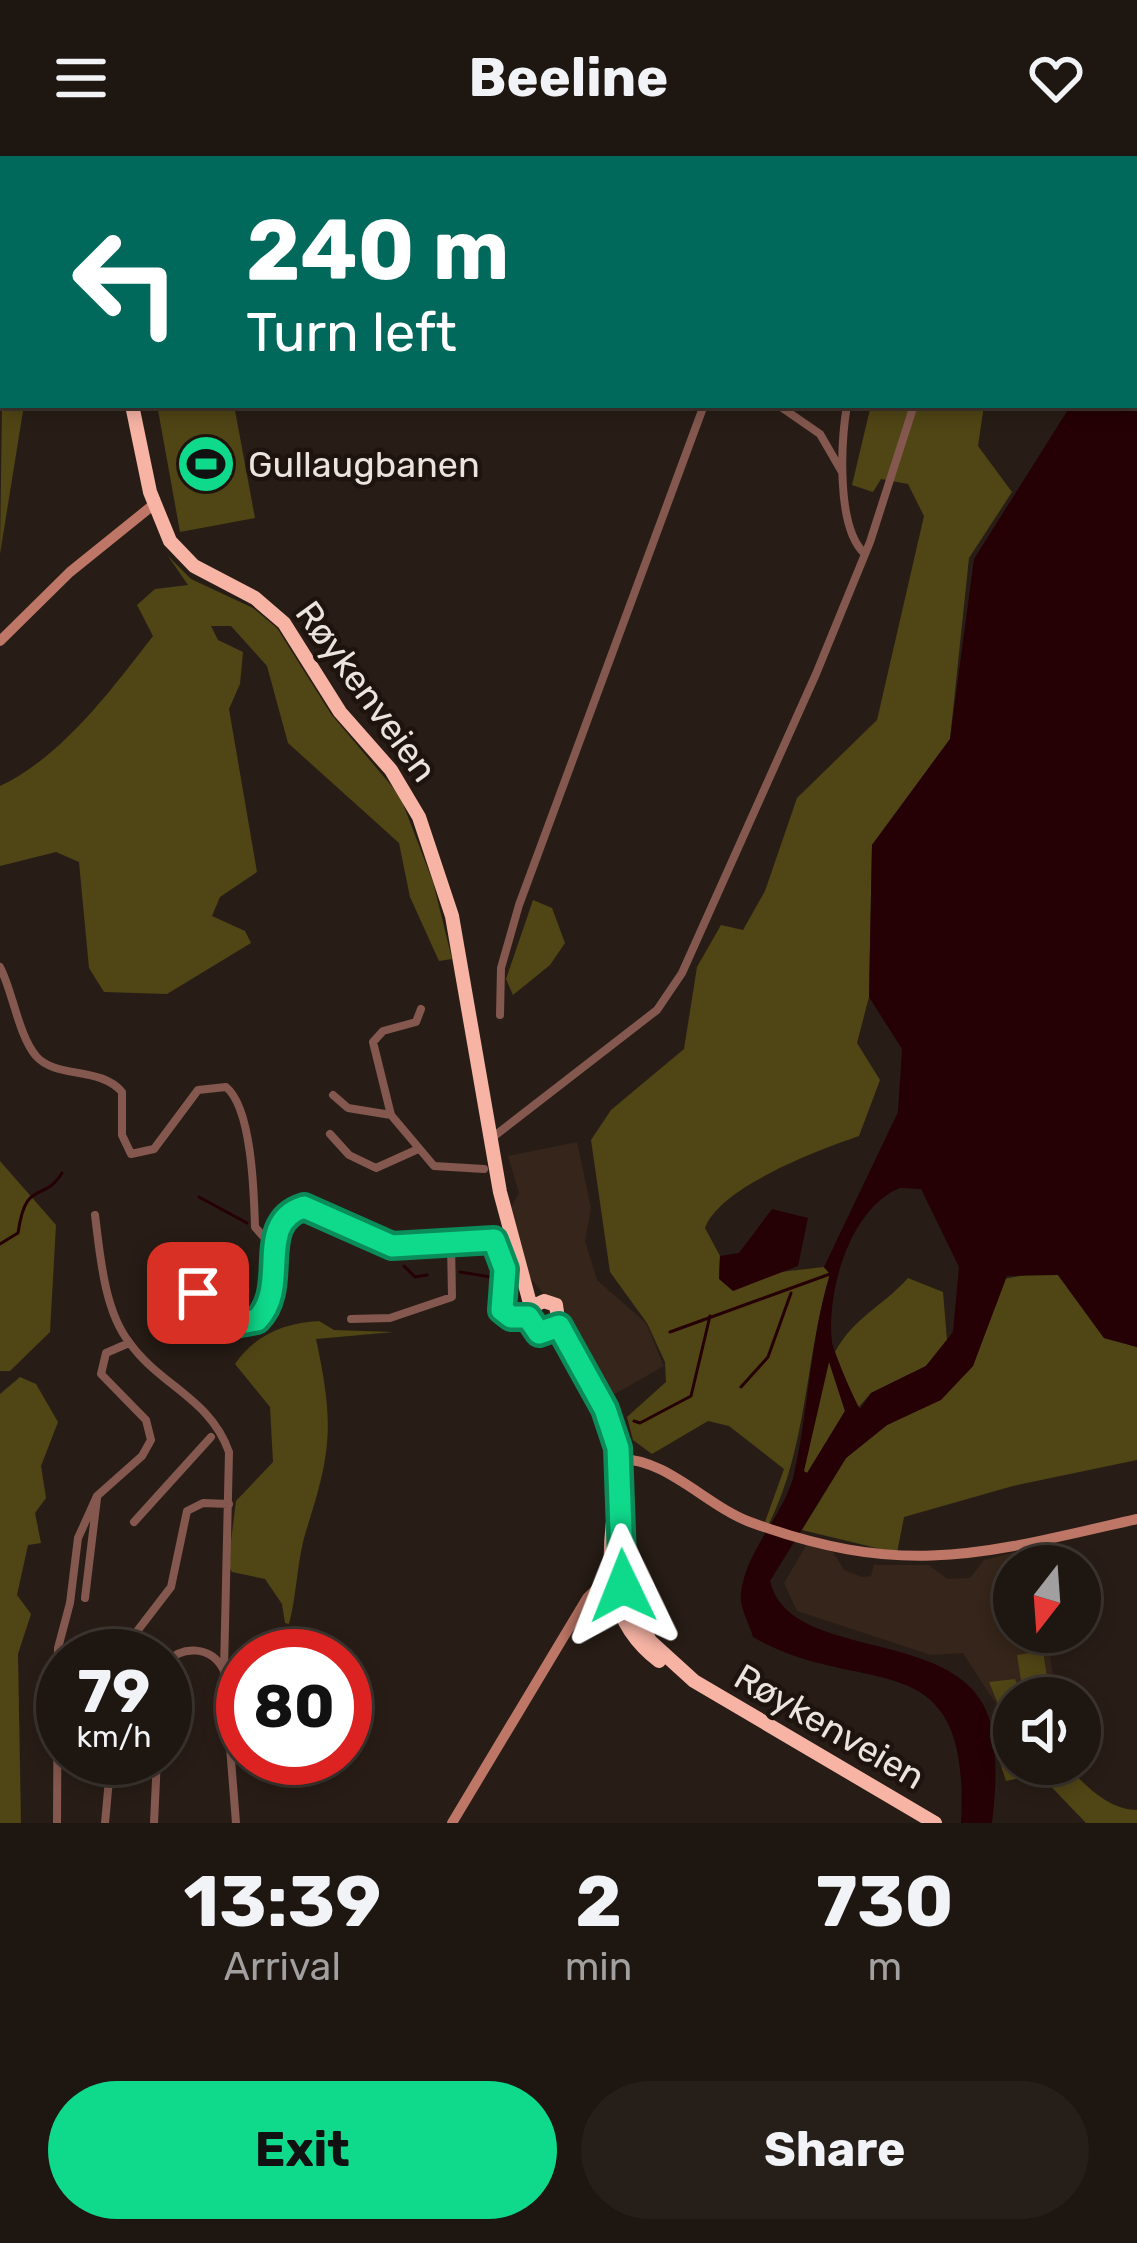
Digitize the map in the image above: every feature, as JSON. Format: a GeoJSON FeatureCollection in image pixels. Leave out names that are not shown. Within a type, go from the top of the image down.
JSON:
{"type":"FeatureCollection","features":[{"type":"Feature","properties":{"kind":"highway","name":"Røykenveien"},"geometry":{"type":"LineString","coordinates":[[133,408],[153,505],[186,560],[255,598],[284,622],[340,712],[412,801],[452,916],[492,1138],[523,1275],[540,1319],[572,1357],[605,1409],[620,1459],[615,1588],[620,1614],[647,1652],[935,1823]]}},
{"type":"Feature","properties":{"kind":"highway","name":"Røykenveien"},"geometry":{"type":"LineString","coordinates":[[615,1588],[650,1641],[694,1681]]}},
{"type":"Feature","properties":{"kind":"highway"},"geometry":{"type":"LineString","coordinates":[[593,1606],[620,1614]]}},
{"type":"Feature","properties":{"kind":"street"},"geometry":{"type":"LineString","coordinates":[[500,1015],[501,968],[519,905],[703,408]]}},
{"type":"Feature","properties":{"kind":"street"},"geometry":{"type":"LineString","coordinates":[[782,408],[820,434],[843,473]]}},
{"type":"Feature","properties":{"kind":"street"},"geometry":{"type":"LineString","coordinates":[[848,408],[843,473],[852,532],[865,553]]}},
{"type":"Feature","properties":{"kind":"street"},"geometry":{"type":"LineString","coordinates":[[492,1138],[657,1010],[676,984],[816,674],[865,553],[913,408]]}},
{"type":"Feature","properties":{"kind":"street"},"geometry":{"type":"LineString","coordinates":[[0,641],[70,572],[153,505]]}},
{"type":"Feature","properties":{"kind":"street"},"geometry":{"type":"LineString","coordinates":[[0,967],[34,1054],[117,1085],[123,1098],[124,1146],[131,1154],[154,1149],[198,1090],[219,1084],[234,1093],[257,1190],[256,1227],[263,1237],[273,1236]]}},
{"type":"Feature","properties":{"kind":"street"},"geometry":{"type":"LineString","coordinates":[[422,1009],[416,1022],[383,1030],[373,1042],[392,1115],[416,1150],[434,1166],[484,1169]]}},
{"type":"Feature","properties":{"kind":"street"},"geometry":{"type":"LineString","coordinates":[[333,1095],[348,1108],[392,1115]]}},
{"type":"Feature","properties":{"kind":"street"},"geometry":{"type":"LineString","coordinates":[[330,1134],[350,1155],[376,1168],[416,1150]]}},
{"type":"Feature","properties":{"kind":"street"},"geometry":{"type":"LineString","coordinates":[[182,1284],[235,1324],[257,1320],[276,1286],[273,1236],[286,1216],[304,1207],[317,1208],[385,1245],[488,1238],[497,1242],[505,1269],[499,1302],[511,1317],[540,1319]]}},
{"type":"Feature","properties":{"kind":"street"},"geometry":{"type":"LineString","coordinates":[[95,1215],[107,1286],[129,1343],[220,1425],[231,1460],[223,1629]]}},
{"type":"Feature","properties":{"kind":"street"},"geometry":{"type":"LineString","coordinates":[[351,1319],[381,1320],[452,1297],[451,1243]]}},
{"type":"Feature","properties":{"kind":"street"},"geometry":{"type":"LineString","coordinates":[[198,1293],[211,1259],[208,1249]]}},
{"type":"Feature","properties":{"kind":"street"},"geometry":{"type":"LineString","coordinates":[[57,1823],[58,1648],[70,1603],[78,1538],[97,1496],[142,1456],[151,1440],[146,1420],[101,1374],[106,1353],[129,1343]]}},
{"type":"Feature","properties":{"kind":"street"},"geometry":{"type":"LineString","coordinates":[[134,1522],[211,1437]]}},
{"type":"Feature","properties":{"kind":"street"},"geometry":{"type":"LineString","coordinates":[[620,1459],[647,1462],[712,1505],[765,1527],[869,1556],[971,1555],[1137,1519]]}},
{"type":"Feature","properties":{"kind":"street"},"geometry":{"type":"LineString","coordinates":[[85,1598],[97,1496]]}},
{"type":"Feature","properties":{"kind":"street"},"geometry":{"type":"LineString","coordinates":[[139,1629],[171,1587],[187,1511],[203,1503],[229,1504]]}},
{"type":"Feature","properties":{"kind":"street"},"geometry":{"type":"LineString","coordinates":[[574,1622],[615,1588]]}},
{"type":"Feature","properties":{"kind":"street"},"geometry":{"type":"LineString","coordinates":[[452,1823],[594,1589],[615,1588]]}},
{"type":"Feature","properties":{"kind":"street"},"geometry":{"type":"LineString","coordinates":[[208,1652],[216,1641]]}},
{"type":"Feature","properties":{"kind":"street"},"geometry":{"type":"LineString","coordinates":[[192,1652],[208,1652],[216,1661]]}},
{"type":"Feature","properties":{"kind":"street"},"geometry":{"type":"LineString","coordinates":[[105,1823],[109,1785]]}},
{"type":"Feature","properties":{"kind":"street"},"geometry":{"type":"LineString","coordinates":[[154,1823],[156,1785]]}},
{"type":"Feature","properties":{"kind":"street"},"geometry":{"type":"LineString","coordinates":[[233,1785],[236,1823]]}},
{"type":"Feature","properties":{"kind":"shaded area"},"geometry":{"type":"Polygon","coordinates":[[[2,408],[24,408],[0,554],[2,408]]]}},
{"type":"Feature","properties":{"kind":"shaded area","name":"Gullaugbanen"},"geometry":{"type":"Polygon","coordinates":[[[235,408],[255,518],[180,532],[158,410],[235,408]]]}},
{"type":"Feature","properties":{"kind":"shaded area"},"geometry":{"type":"Polygon","coordinates":[[[870,408],[984,408],[978,446],[1012,492],[969,558],[950,739],[872,845],[869,997],[857,1043],[880,1080],[859,1136],[749,1185],[729,1198],[705,1228],[720,1256],[719,1279],[824,1267],[830,1274],[799,1432],[769,1524],[765,1522],[784,1469],[729,1426],[708,1421],[652,1454],[633,1440],[627,1417],[666,1382],[665,1362],[647,1323],[610,1272],[591,1140],[611,1110],[684,1049],[697,967],[721,925],[743,930],[765,891],[797,798],[877,720],[924,516],[908,484],[881,479],[873,492],[852,485],[870,408]]]}},
{"type":"Feature","properties":{"kind":"shaded area"},"geometry":{"type":"Polygon","coordinates":[[[1069,408],[1137,408],[1137,1347],[1104,1338],[1058,1275],[1007,1276],[973,1366],[941,1400],[887,1425],[846,1458],[770,1581],[783,1606],[805,1623],[935,1664],[963,1680],[988,1717],[993,1742],[992,1823],[961,1823],[959,1764],[948,1724],[929,1698],[902,1684],[794,1656],[753,1637],[741,1593],[750,1562],[794,1474],[830,1274],[824,1267],[898,1112],[902,1049],[869,997],[872,845],[950,739],[974,559],[1069,408]],[[900,1188],[867,1213],[845,1254],[831,1322],[833,1348],[860,1409],[871,1393],[926,1366],[953,1332],[959,1267],[921,1189],[900,1188]],[[829,1362],[804,1471],[807,1473],[845,1411],[829,1362]]]}},
{"type":"Feature","properties":{"kind":"shaded area"},"geometry":{"type":"Polygon","coordinates":[[[168,556],[191,579],[253,608],[277,628],[331,714],[400,796],[433,882],[452,959],[439,961],[410,897],[399,843],[288,743],[267,666],[231,626],[211,626],[218,640],[243,652],[240,684],[229,709],[257,872],[220,897],[212,916],[245,931],[251,943],[167,994],[104,992],[89,968],[79,862],[56,852],[0,866],[0,786],[65,740],[153,636],[137,605],[155,589],[188,585],[168,556]]]}},
{"type":"Feature","properties":{"kind":"shaded area"},"geometry":{"type":"Polygon","coordinates":[[[533,900],[552,908],[565,943],[550,965],[513,995],[506,979],[533,900]]]}},
{"type":"Feature","properties":{"kind":"shaded area"},"geometry":{"type":"Polygon","coordinates":[[[577,1142],[591,1208],[585,1241],[597,1280],[646,1323],[664,1366],[613,1395],[573,1330],[529,1276],[511,1207],[519,1193],[508,1156],[577,1142]]]}},
{"type":"Feature","properties":{"kind":"shaded area"},"geometry":{"type":"Polygon","coordinates":[[[0,1161],[56,1225],[50,1332],[10,1371],[0,1371],[0,1161]]]}},
{"type":"Feature","properties":{"kind":"shaded area"},"geometry":{"type":"Polygon","coordinates":[[[772,1209],[808,1218],[798,1266],[733,1291],[719,1279],[720,1256],[739,1253],[772,1209]]]}},
{"type":"Feature","properties":{"kind":"shaded area"},"geometry":{"type":"Polygon","coordinates":[[[1044,1272],[1058,1275],[1104,1338],[1137,1347],[1137,1460],[1013,1486],[904,1517],[897,1553],[802,1530],[846,1458],[887,1425],[941,1399],[973,1366],[1003,1279],[1044,1272]]]}},
{"type":"Feature","properties":{"kind":"shaded area"},"geometry":{"type":"Polygon","coordinates":[[[908,1278],[943,1292],[947,1340],[926,1366],[871,1393],[857,1409],[835,1352],[851,1329],[908,1278]]]}},
{"type":"Feature","properties":{"kind":"shaded area"},"geometry":{"type":"Polygon","coordinates":[[[319,1321],[334,1330],[394,1332],[316,1339],[328,1436],[289,1624],[265,1579],[232,1572],[228,1565],[236,1501],[273,1462],[270,1407],[235,1364],[271,1332],[319,1321]]]}},
{"type":"Feature","properties":{"kind":"shaded area"},"geometry":{"type":"Polygon","coordinates":[[[829,1360],[845,1411],[808,1473],[803,1472],[829,1360]]]}},
{"type":"Feature","properties":{"kind":"shaded area"},"geometry":{"type":"Polygon","coordinates":[[[20,1377],[36,1384],[58,1422],[41,1466],[46,1498],[35,1513],[41,1543],[28,1545],[17,1595],[31,1614],[18,1654],[21,1823],[0,1823],[0,1394],[20,1377]]]}},
{"type":"Feature","properties":{"kind":"shaded area"},"geometry":{"type":"Polygon","coordinates":[[[807,1544],[833,1552],[844,1570],[862,1577],[871,1576],[874,1565],[929,1565],[947,1579],[970,1578],[984,1560],[993,1558],[993,1653],[1050,1653],[1053,1677],[993,1677],[993,1700],[963,1653],[931,1655],[797,1611],[784,1583],[807,1544]]]}},
{"type":"Feature","properties":{"kind":"shaded area"},"geometry":{"type":"Polygon","coordinates":[[[1043,1653],[1047,1677],[1020,1677],[1017,1655],[1043,1653]]]}},
{"type":"Feature","properties":{"kind":"shaded area"},"geometry":{"type":"Polygon","coordinates":[[[1050,1785],[1086,1785],[1106,1801],[1137,1810],[1137,1823],[1086,1823],[1050,1785]]]}},
{"type":"Feature","properties":{"kind":"waterway"},"geometry":{"type":"LineString","coordinates":[[0,1244],[18,1233],[30,1198],[62,1173]]}},
{"type":"Feature","properties":{"kind":"waterway"},"geometry":{"type":"LineString","coordinates":[[199,1197],[247,1223]]}},
{"type":"Feature","properties":{"kind":"waterway"},"geometry":{"type":"LineString","coordinates":[[404,1266],[415,1277],[427,1275]]}},
{"type":"Feature","properties":{"kind":"waterway"},"geometry":{"type":"LineString","coordinates":[[460,1272],[497,1278]]}},
{"type":"Feature","properties":{"kind":"waterway"},"geometry":{"type":"LineString","coordinates":[[670,1332],[830,1274]]}},
{"type":"Feature","properties":{"kind":"waterway"},"geometry":{"type":"LineString","coordinates":[[741,1387],[768,1357],[791,1293]]}},
{"type":"Feature","properties":{"kind":"waterway"},"geometry":{"type":"LineString","coordinates":[[634,1421],[640,1423],[691,1396],[710,1316]]}},
{"type":"Feature","properties":{"kind":"place","name":"Gullaugbanen"},"geometry":{"type":"Point","coordinates":[206,464]}},
{"type":"Feature","properties":{"kind":"route"},"geometry":{"type":"LineString","coordinates":[[198,1293],[235,1324],[257,1320],[276,1286],[273,1236],[291,1211],[304,1207],[317,1208],[368,1240],[402,1248],[488,1238],[497,1242],[505,1269],[502,1310],[511,1317],[528,1317],[539,1333],[552,1333],[559,1326],[610,1420],[620,1469],[623,1586]]}}]}
